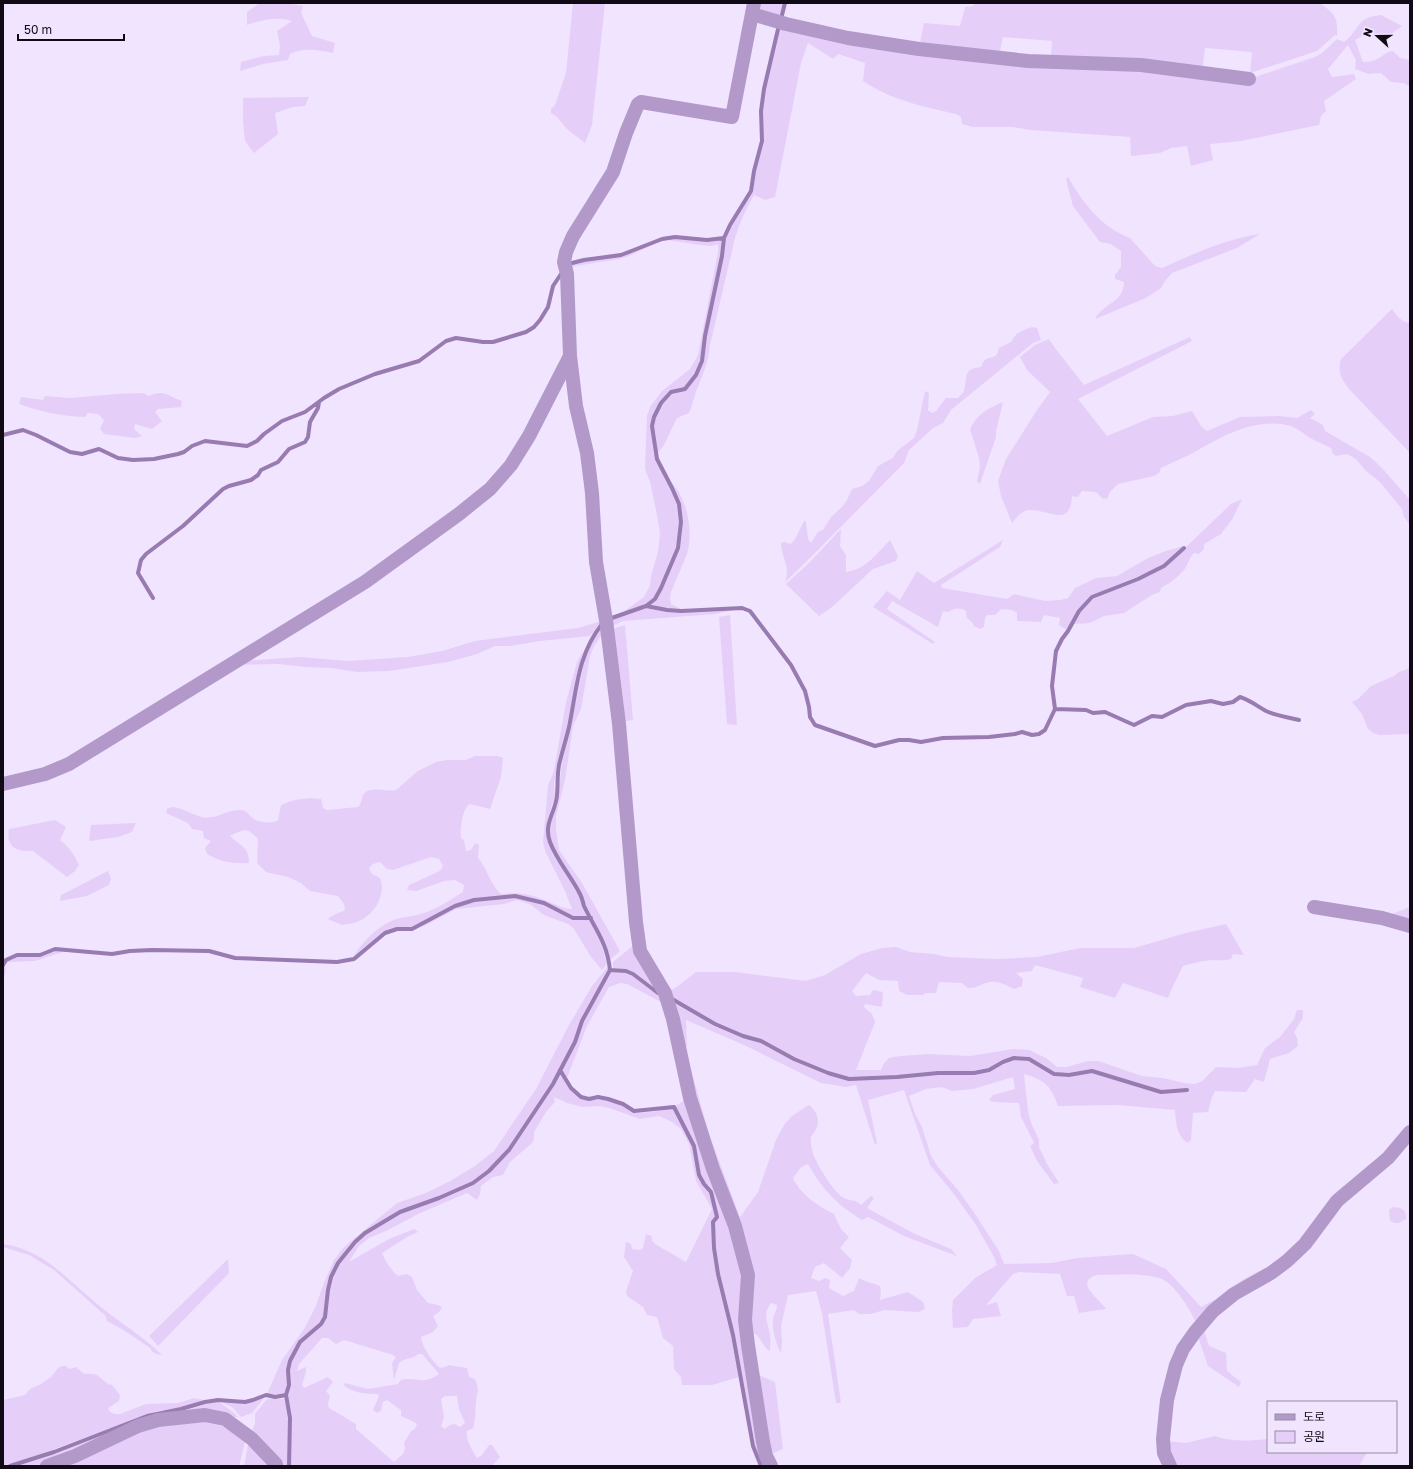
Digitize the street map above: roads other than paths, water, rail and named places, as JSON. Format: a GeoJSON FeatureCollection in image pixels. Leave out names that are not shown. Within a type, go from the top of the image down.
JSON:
{"type":"FeatureCollection","features":[{"type":"Feature","properties":{"kind":"street"},"geometry":{"type":"LineString","coordinates":[[771,1466],[766,1456],[763,1442],[748,1345],[745,1320],[748,1275],[746,1267],[735,1226],[712,1169],[690,1098],[673,1019],[665,993],[640,951],[618,724],[606,620],[596,562],[592,493],[587,453],[576,406],[570,356],[567,274],[564,262],[566,252],[573,236],[613,172],[626,133],[638,104],[641,102],[732,117],[753,8],[786,24],[848,38],[919,49],[1028,61],[1141,66],[1248,79]]}},
{"type":"Feature","properties":{"kind":"street"},"geometry":{"type":"LineString","coordinates":[[3,784],[31,778],[69,764],[365,582],[459,514],[490,489],[511,465],[536,424],[570,356]]}},
{"type":"Feature","properties":{"kind":"street"},"geometry":{"type":"LineString","coordinates":[[1314,907],[1382,918],[1410,926]]}},
{"type":"Feature","properties":{"kind":"street"},"geometry":{"type":"LineString","coordinates":[[1170,1466],[1164,1453],[1163,1439],[1167,1400],[1176,1365],[1183,1349],[1195,1332],[1213,1311],[1234,1294],[1271,1273],[1287,1261],[1305,1244],[1337,1200],[1388,1158],[1410,1132]]}},
{"type":"Feature","properties":{"kind":"street"},"geometry":{"type":"LineString","coordinates":[[47,1466],[75,1456],[138,1426],[158,1420],[205,1415],[225,1419],[260,1447],[276,1464],[276,1466]]}},
{"type":"Feature","properties":{"kind":"waterway"},"geometry":{"type":"LineString","coordinates":[[782,15],[785,3]]}},
{"type":"Feature","properties":{"kind":"waterway"},"geometry":{"type":"LineString","coordinates":[[609,619],[646,606],[655,599],[678,548],[681,522],[679,504],[657,459],[652,426],[654,417],[661,403],[671,392],[685,389],[696,375],[702,361],[705,336],[722,256],[724,238],[730,225],[751,191],[754,171],[762,141],[761,111],[764,89],[779,25]]}},
{"type":"Feature","properties":{"kind":"waterway"},"geometry":{"type":"LineString","coordinates":[[572,263],[621,255],[662,239],[675,237],[707,240],[724,238]]}},
{"type":"Feature","properties":{"kind":"waterway"},"geometry":{"type":"LineString","coordinates":[[3,435],[23,430],[70,452],[82,454],[99,449],[118,458],[133,460],[154,459],[178,454],[205,441],[247,446],[257,441],[282,421],[305,412],[339,389],[375,374],[419,361],[446,341],[456,338],[493,342],[526,332],[534,327],[548,307],[553,286],[561,274]]}},
{"type":"Feature","properties":{"kind":"waterway"},"geometry":{"type":"LineString","coordinates":[[153,598],[138,573],[141,560],[146,554],[183,526],[223,489],[251,480],[258,475],[261,470],[278,462],[289,449],[305,442],[308,437],[310,422],[318,408],[319,402]]}},
{"type":"Feature","properties":{"kind":"waterway"},"geometry":{"type":"LineString","coordinates":[[646,606],[681,611],[742,608],[750,611],[791,665],[805,691],[810,717],[815,725],[875,746],[899,740],[921,742],[943,738],[989,737],[1022,732],[1032,735],[1039,734],[1045,730],[1055,709],[1052,686],[1056,651],[1079,611],[1092,597],[1138,579],[1164,566],[1184,548]]}},
{"type":"Feature","properties":{"kind":"waterway"},"geometry":{"type":"LineString","coordinates":[[289,1466],[290,1418],[286,1395],[289,1385],[288,1370],[290,1361],[300,1342],[321,1324],[325,1317],[331,1277],[338,1263],[355,1242],[365,1233],[400,1212],[439,1198],[473,1183],[489,1171],[509,1150],[553,1084],[575,1042],[582,1021],[610,970],[606,951],[600,936],[584,906],[580,894],[553,849],[548,835],[549,823],[557,795],[559,765],[569,727],[579,673],[587,648],[602,624]]}},
{"type":"Feature","properties":{"kind":"waterway"},"geometry":{"type":"LineString","coordinates":[[1055,709],[1086,710],[1093,713],[1105,712],[1134,725],[1152,716],[1162,717],[1186,705],[1211,701],[1223,704],[1233,702],[1240,697],[1270,713],[1299,720]]}},
{"type":"Feature","properties":{"kind":"waterway"},"geometry":{"type":"LineString","coordinates":[[3,965],[6,960],[17,955],[40,955],[55,949],[112,954],[152,950],[209,951],[235,958],[337,962],[354,959],[385,933],[397,929],[412,929],[455,906],[474,900],[515,896],[544,903],[573,918],[591,918]]}},
{"type":"Feature","properties":{"kind":"waterway"},"geometry":{"type":"LineString","coordinates":[[610,970],[626,971],[633,974],[658,993]]}},
{"type":"Feature","properties":{"kind":"waterway"},"geometry":{"type":"LineString","coordinates":[[672,999],[715,1024],[743,1036],[761,1041],[794,1059],[828,1073],[849,1079],[897,1077],[938,1073],[974,1073],[989,1070],[1014,1058],[1029,1059],[1054,1074],[1069,1075],[1092,1071],[1161,1092],[1187,1090]]}},
{"type":"Feature","properties":{"kind":"waterway"},"geometry":{"type":"LineString","coordinates":[[560,1070],[571,1088],[581,1097],[589,1099],[598,1097],[608,1099],[623,1104],[634,1111],[674,1107],[694,1146],[699,1175],[711,1192],[717,1217],[713,1222],[714,1248],[718,1274],[733,1335],[753,1446],[761,1466]]}},
{"type":"Feature","properties":{"kind":"waterway"},"geometry":{"type":"LineString","coordinates":[[10,1466],[54,1452],[147,1416],[218,1400],[245,1402],[266,1395],[275,1397],[286,1395]]}}]}
